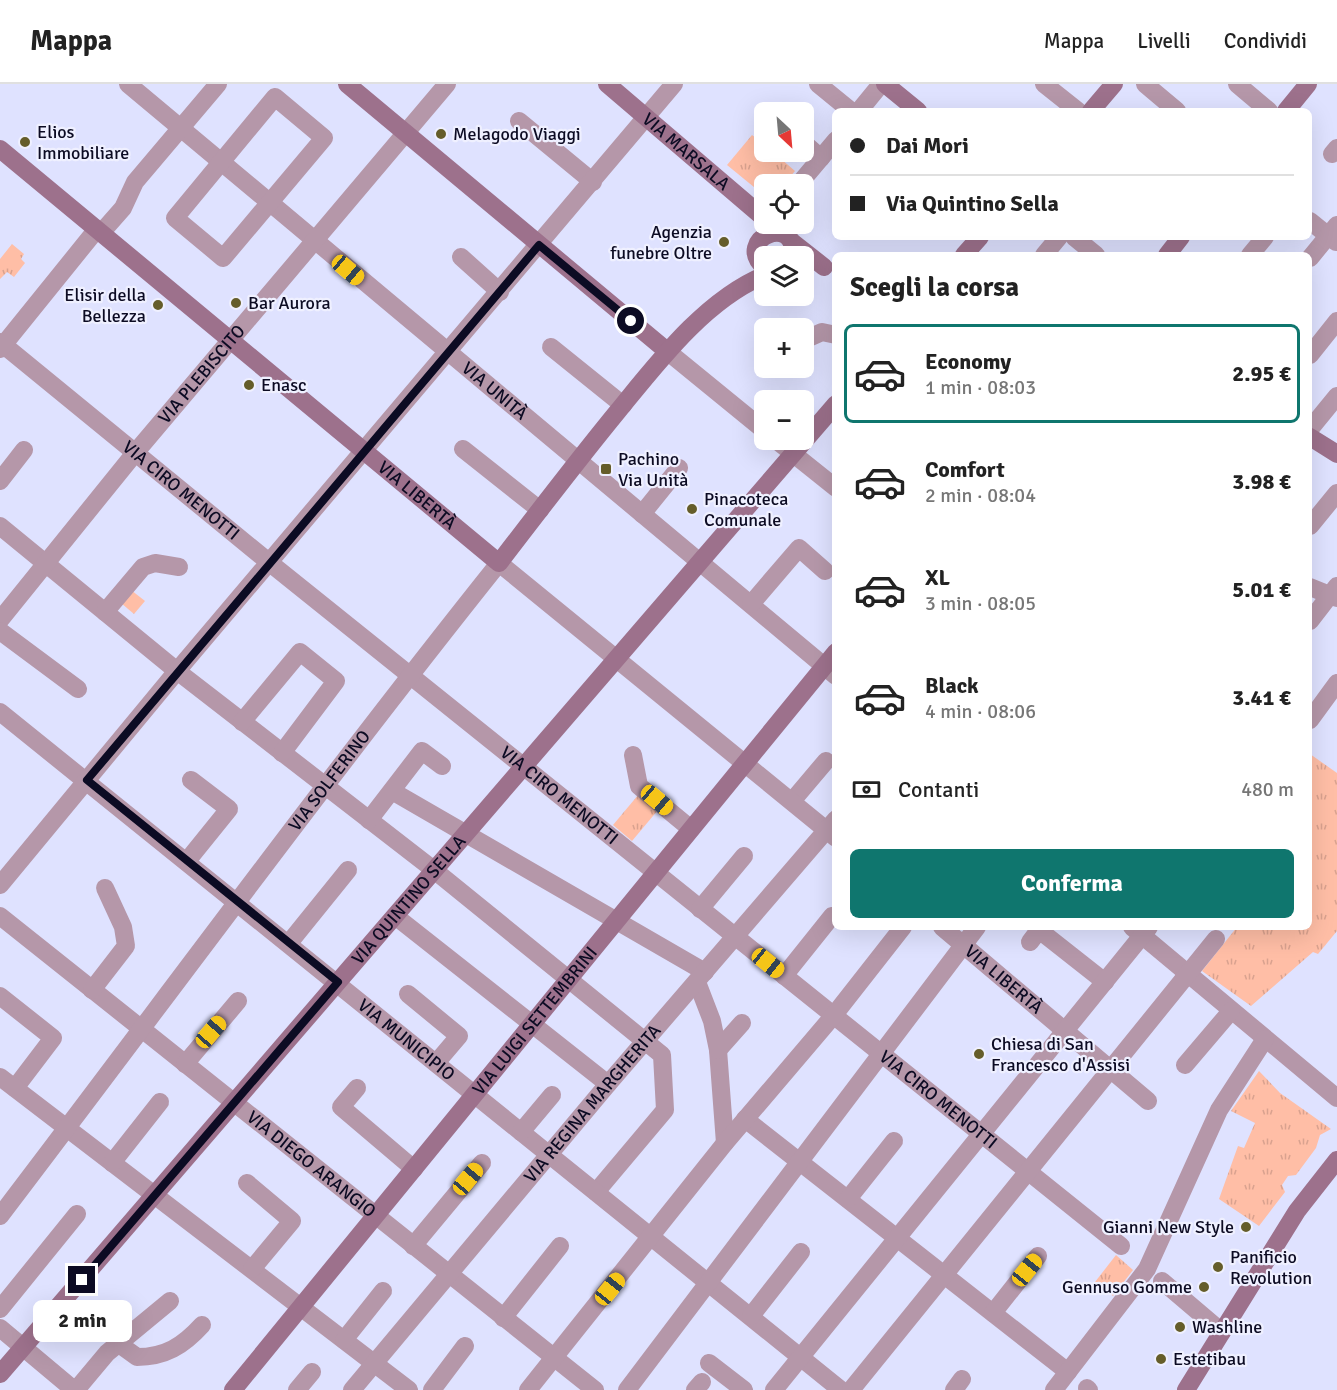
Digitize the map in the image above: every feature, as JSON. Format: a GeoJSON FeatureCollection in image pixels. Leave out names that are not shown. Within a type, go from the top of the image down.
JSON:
{"type":"FeatureCollection","features":[{"type":"Feature","properties":{"kind":"street","name":"VIA UNITÀ"},"geometry":{"type":"LineString","coordinates":[[128,84],[830,672]]}},
{"type":"Feature","properties":{"kind":"street"},"geometry":{"type":"LineString","coordinates":[[1,345],[99,231],[123,208],[135,182],[218,84]]}},
{"type":"Feature","properties":{"kind":"street"},"geometry":{"type":"LineString","coordinates":[[347,84],[754,422]]}},
{"type":"Feature","properties":{"kind":"street","name":"VIA PLEBISCITO"},"geometry":{"type":"LineString","coordinates":[[0,620],[135,453],[447,84]]}},
{"type":"Feature","properties":{"kind":"street","name":"VIA MARSALA"},"geometry":{"type":"LineString","coordinates":[[607,84],[754,210]]}},
{"type":"Feature","properties":{"kind":"street"},"geometry":{"type":"LineString","coordinates":[[0,885],[177,671],[675,84]]}},
{"type":"Feature","properties":{"kind":"street"},"geometry":{"type":"LineString","coordinates":[[818,84],[847,108]]}},
{"type":"Feature","properties":{"kind":"street"},"geometry":{"type":"LineString","coordinates":[[862,108],[883,84],[914,108]]}},
{"type":"Feature","properties":{"kind":"street"},"geometry":{"type":"LineString","coordinates":[[1044,84],[1074,108]]}},
{"type":"Feature","properties":{"kind":"street"},"geometry":{"type":"LineString","coordinates":[[1093,108],[1114,84]]}},
{"type":"Feature","properties":{"kind":"street"},"geometry":{"type":"LineString","coordinates":[[1145,84],[1173,108]]}},
{"type":"Feature","properties":{"kind":"street"},"geometry":{"type":"LineString","coordinates":[[1238,84],[1266,108]]}},
{"type":"Feature","properties":{"kind":"street"},"geometry":{"type":"LineString","coordinates":[[1288,108],[1308,84]]}},
{"type":"Feature","properties":{"kind":"street"},"geometry":{"type":"LineString","coordinates":[[275,97],[324,138],[223,258],[175,218],[221,163],[275,97]]}},
{"type":"Feature","properties":{"kind":"street"},"geometry":{"type":"LineString","coordinates":[[519,121],[593,182]]}},
{"type":"Feature","properties":{"kind":"street"},"geometry":{"type":"LineString","coordinates":[[807,174],[832,145]]}},
{"type":"Feature","properties":{"kind":"street","name":"VIA LIBERTÀ"},"geometry":{"type":"LineString","coordinates":[[0,150],[499,563],[745,763],[832,829]]}},
{"type":"Feature","properties":{"kind":"street"},"geometry":{"type":"LineString","coordinates":[[814,152],[821,158]]}},
{"type":"Feature","properties":{"kind":"street"},"geometry":{"type":"LineString","coordinates":[[1312,221],[1334,235],[1312,256]]}},
{"type":"Feature","properties":{"kind":"street"},"geometry":{"type":"LineString","coordinates":[[757,246],[760,239],[776,232],[830,269]]}},
{"type":"Feature","properties":{"kind":"street"},"geometry":{"type":"LineString","coordinates":[[967,252],[977,240]]}},
{"type":"Feature","properties":{"kind":"street"},"geometry":{"type":"LineString","coordinates":[[1046,252],[1056,240]]}},
{"type":"Feature","properties":{"kind":"street"},"geometry":{"type":"LineString","coordinates":[[1078,240],[1092,252]]}},
{"type":"Feature","properties":{"kind":"street"},"geometry":{"type":"LineString","coordinates":[[1169,252],[1179,240]]}},
{"type":"Feature","properties":{"kind":"street"},"geometry":{"type":"LineString","coordinates":[[1252,252],[1262,240]]}},
{"type":"Feature","properties":{"kind":"street"},"geometry":{"type":"LineString","coordinates":[[717,305],[754,253]]}},
{"type":"Feature","properties":{"kind":"street"},"geometry":{"type":"LineString","coordinates":[[461,257],[500,292]]}},
{"type":"Feature","properties":{"kind":"street"},"geometry":{"type":"LineString","coordinates":[[814,268],[830,269]]}},
{"type":"Feature","properties":{"kind":"street"},"geometry":{"type":"LineString","coordinates":[[717,305],[734,291],[754,281]]}},
{"type":"Feature","properties":{"kind":"street","name":"VIA SOLFERINO"},"geometry":{"type":"LineString","coordinates":[[0,1216],[324,785],[578,460],[667,351],[717,305]]}},
{"type":"Feature","properties":{"kind":"street"},"geometry":{"type":"LineString","coordinates":[[1312,353],[1337,321]]}},
{"type":"Feature","properties":{"kind":"street"},"geometry":{"type":"LineString","coordinates":[[814,336],[822,332],[832,334]]}},
{"type":"Feature","properties":{"kind":"street","name":"VIA CIRO MENOTTI"},"geometry":{"type":"LineString","coordinates":[[1,345],[1121,1246]]}},
{"type":"Feature","properties":{"kind":"street"},"geometry":{"type":"LineString","coordinates":[[551,347],[623,405]]}},
{"type":"Feature","properties":{"kind":"street"},"geometry":{"type":"LineString","coordinates":[[1312,427],[1337,396]]}},
{"type":"Feature","properties":{"kind":"street","name":"VIA QUINTINO SELLA"},"geometry":{"type":"LineString","coordinates":[[0,1374],[832,410]]}},
{"type":"Feature","properties":{"kind":"street"},"geometry":{"type":"LineString","coordinates":[[1312,438],[1337,454]]}},
{"type":"Feature","properties":{"kind":"street"},"geometry":{"type":"LineString","coordinates":[[463,449],[540,510]]}},
{"type":"Feature","properties":{"kind":"street"},"geometry":{"type":"LineString","coordinates":[[0,481],[24,450]]}},
{"type":"Feature","properties":{"kind":"street"},"geometry":{"type":"LineString","coordinates":[[788,450],[832,485]]}},
{"type":"Feature","properties":{"kind":"street"},"geometry":{"type":"LineString","coordinates":[[642,514],[680,468]]}},
{"type":"Feature","properties":{"kind":"street"},"geometry":{"type":"LineString","coordinates":[[1312,524],[1337,493]]}},
{"type":"Feature","properties":{"kind":"street"},"geometry":{"type":"LineString","coordinates":[[0,526],[177,671],[434,870],[662,1055],[665,1110],[596,1191]]}},
{"type":"Feature","properties":{"kind":"street"},"geometry":{"type":"LineString","coordinates":[[751,604],[799,548],[825,571]]}},
{"type":"Feature","properties":{"kind":"street"},"geometry":{"type":"LineString","coordinates":[[105,612],[143,567],[155,563],[179,567]]}},
{"type":"Feature","properties":{"kind":"street"},"geometry":{"type":"LineString","coordinates":[[1312,587],[1335,593],[1312,619]]}},
{"type":"Feature","properties":{"kind":"street"},"geometry":{"type":"LineString","coordinates":[[0,631],[78,689]]}},
{"type":"Feature","properties":{"kind":"street"},"geometry":{"type":"LineString","coordinates":[[242,722],[300,652],[336,681],[282,753]]}},
{"type":"Feature","properties":{"kind":"street","name":"VIA LUIGI SETTEMBRINI"},"geometry":{"type":"LineString","coordinates":[[233,1390],[745,763],[830,672]]}},
{"type":"Feature","properties":{"kind":"street"},"geometry":{"type":"LineString","coordinates":[[1312,717],[1337,683]]}},
{"type":"Feature","properties":{"kind":"street","name":"VIA MUNICIPIO"},"geometry":{"type":"LineString","coordinates":[[0,712],[238,901],[841,1390]]}},
{"type":"Feature","properties":{"kind":"street"},"geometry":{"type":"LineString","coordinates":[[369,820],[422,751],[442,766]]}},
{"type":"Feature","properties":{"kind":"street"},"geometry":{"type":"LineString","coordinates":[[633,755],[639,786],[691,830]]}},
{"type":"Feature","properties":{"kind":"street"},"geometry":{"type":"LineString","coordinates":[[793,800],[826,761]]}},
{"type":"Feature","properties":{"kind":"street"},"geometry":{"type":"LineString","coordinates":[[186,861],[228,809],[191,780]]}},
{"type":"Feature","properties":{"kind":"street"},"geometry":{"type":"LineString","coordinates":[[392,791],[616,921],[701,977],[718,1050],[725,1143]]}},
{"type":"Feature","properties":{"kind":"street","name":"VIA REGINA MARGHERITA"},"geometry":{"type":"LineString","coordinates":[[352,1390],[608,1084],[832,829]]}},
{"type":"Feature","properties":{"kind":"street"},"geometry":{"type":"LineString","coordinates":[[700,909],[744,856]]}},
{"type":"Feature","properties":{"kind":"street"},"geometry":{"type":"LineString","coordinates":[[289,943],[348,870]]}},
{"type":"Feature","properties":{"kind":"street"},"geometry":{"type":"LineString","coordinates":[[93,990],[126,946],[123,927],[105,888]]}},
{"type":"Feature","properties":{"kind":"street","name":"VIA DIEGO ARANGIO"},"geometry":{"type":"LineString","coordinates":[[0,916],[595,1390]]}},
{"type":"Feature","properties":{"kind":"street"},"geometry":{"type":"LineString","coordinates":[[395,916],[608,1084]]}},
{"type":"Feature","properties":{"kind":"street"},"geometry":{"type":"LineString","coordinates":[[784,975],[832,916]]}},
{"type":"Feature","properties":{"kind":"street"},"geometry":{"type":"LineString","coordinates":[[528,1390],[652,1238],[725,1143],[834,1015],[901,930]]}},
{"type":"Feature","properties":{"kind":"street","name":"VIA LIBERTÀ"},"geometry":{"type":"LineString","coordinates":[[946,930],[1148,1101]]}},
{"type":"Feature","properties":{"kind":"street"},"geometry":{"type":"LineString","coordinates":[[627,1390],[799,1161],[883,1055],[975,930]]}},
{"type":"Feature","properties":{"kind":"street"},"geometry":{"type":"LineString","coordinates":[[1030,942],[1039,930],[1105,982]]}},
{"type":"Feature","properties":{"kind":"street"},"geometry":{"type":"LineString","coordinates":[[774,1390],[1105,982],[1141,930],[1186,974],[1337,1098]]}},
{"type":"Feature","properties":{"kind":"street"},"geometry":{"type":"LineString","coordinates":[[851,1390],[1216,939]]}},
{"type":"Feature","properties":{"kind":"street"},"geometry":{"type":"LineString","coordinates":[[408,994],[459,1036],[436,1063]]}},
{"type":"Feature","properties":{"kind":"street"},"geometry":{"type":"LineString","coordinates":[[0,996],[53,1038],[15,1088]]}},
{"type":"Feature","properties":{"kind":"street"},"geometry":{"type":"LineString","coordinates":[[184,1064],[238,1001]]}},
{"type":"Feature","properties":{"kind":"street"},"geometry":{"type":"LineString","coordinates":[[1185,1065],[1231,1011]]}},
{"type":"Feature","properties":{"kind":"street"},"geometry":{"type":"LineString","coordinates":[[718,1050],[742,1023]]}},
{"type":"Feature","properties":{"kind":"street"},"geometry":{"type":"LineString","coordinates":[[1054,1390],[1147,1269],[1219,1110],[1265,1039]]}},
{"type":"Feature","properties":{"kind":"street"},"geometry":{"type":"LineString","coordinates":[[0,1077],[409,1390]]}},
{"type":"Feature","properties":{"kind":"street"},"geometry":{"type":"LineString","coordinates":[[357,1088],[340,1107],[414,1169]]}},
{"type":"Feature","properties":{"kind":"street"},"geometry":{"type":"LineString","coordinates":[[521,1132],[552,1095]]}},
{"type":"Feature","properties":{"kind":"street"},"geometry":{"type":"LineString","coordinates":[[112,1162],[160,1102]]}},
{"type":"Feature","properties":{"kind":"street"},"geometry":{"type":"LineString","coordinates":[[745,1119],[1068,1372]]}},
{"type":"Feature","properties":{"kind":"street"},"geometry":{"type":"LineString","coordinates":[[848,1199],[894,1141]]}},
{"type":"Feature","properties":{"kind":"street"},"geometry":{"type":"LineString","coordinates":[[1186,1390],[1297,1211],[1337,1160]]}},
{"type":"Feature","properties":{"kind":"street"},"geometry":{"type":"LineString","coordinates":[[413,1246],[482,1163]]}},
{"type":"Feature","properties":{"kind":"street"},"geometry":{"type":"LineString","coordinates":[[247,1183],[292,1221],[252,1269]]}},
{"type":"Feature","properties":{"kind":"street"},"geometry":{"type":"LineString","coordinates":[[0,1309],[77,1214]]}},
{"type":"Feature","properties":{"kind":"street"},"geometry":{"type":"LineString","coordinates":[[503,1318],[560,1246]]}},
{"type":"Feature","properties":{"kind":"street"},"geometry":{"type":"LineString","coordinates":[[751,1316],[801,1252]]}},
{"type":"Feature","properties":{"kind":"street"},"geometry":{"type":"LineString","coordinates":[[993,1313],[1038,1256]]}},
{"type":"Feature","properties":{"kind":"street"},"geometry":{"type":"LineString","coordinates":[[1162,1281],[1222,1332]]}},
{"type":"Feature","properties":{"kind":"street"},"geometry":{"type":"LineString","coordinates":[[344,1340],[383,1291]]}},
{"type":"Feature","properties":{"kind":"street"},"geometry":{"type":"LineString","coordinates":[[0,1328],[75,1390],[107,1353],[170,1302]]}},
{"type":"Feature","properties":{"kind":"street"},"geometry":{"type":"LineString","coordinates":[[119,1344],[137,1357],[163,1354],[175,1350],[202,1325]]}},
{"type":"Feature","properties":{"kind":"street"},"geometry":{"type":"LineString","coordinates":[[432,1390],[465,1347]]}},
{"type":"Feature","properties":{"kind":"street"},"geometry":{"type":"LineString","coordinates":[[710,1363],[744,1390]]}},
{"type":"Feature","properties":{"kind":"street"},"geometry":{"type":"LineString","coordinates":[[297,1390],[312,1372]]}},
{"type":"Feature","properties":{"kind":"green space"},"geometry":{"type":"Polygon","coordinates":[[[752,135],[754,137],[754,162],[785,162],[795,171],[792,174],[754,174],[754,187],[727,165],[752,135]]]}},
{"type":"Feature","properties":{"kind":"green space"},"geometry":{"type":"Polygon","coordinates":[[[12,244],[24,254],[21,259],[25,263],[14,277],[7,272],[0,279],[0,259],[12,244]]]}},
{"type":"Feature","properties":{"kind":"green space"},"geometry":{"type":"Polygon","coordinates":[[[131,590],[145,601],[134,614],[121,603],[131,590]]]}},
{"type":"Feature","properties":{"kind":"green space"},"geometry":{"type":"Polygon","coordinates":[[[1312,755],[1337,773],[1337,931],[1318,954],[1313,952],[1251,1006],[1202,971],[1235,930],[1312,930],[1312,755]]]}},
{"type":"Feature","properties":{"kind":"green space"},"geometry":{"type":"Polygon","coordinates":[[[639,794],[658,810],[632,841],[613,825],[639,794]]]}},
{"type":"Feature","properties":{"kind":"green space"},"geometry":{"type":"Polygon","coordinates":[[[1259,1071],[1280,1093],[1331,1129],[1320,1135],[1316,1148],[1296,1175],[1288,1176],[1282,1185],[1285,1192],[1259,1226],[1219,1199],[1238,1146],[1244,1148],[1255,1123],[1231,1111],[1259,1071]]]}},
{"type":"Feature","properties":{"kind":"green space"},"geometry":{"type":"Polygon","coordinates":[[[1116,1255],[1133,1270],[1113,1296],[1095,1282],[1116,1255]]]}},
{"type":"Feature","properties":{"kind":"place","name":"Melagodo Viaggi"},"geometry":{"type":"Point","coordinates":[441,134]}},
{"type":"Feature","properties":{"kind":"place","name":"Elios Immobiliare"},"geometry":{"type":"Point","coordinates":[25,142]}},
{"type":"Feature","properties":{"kind":"place","name":"Agenzia funebre Oltre"},"geometry":{"type":"Point","coordinates":[724,242]}},
{"type":"Feature","properties":{"kind":"place","name":"Bar Aurora"},"geometry":{"type":"Point","coordinates":[236,303]}},
{"type":"Feature","properties":{"kind":"place","name":"Elisir della Bellezza"},"geometry":{"type":"Point","coordinates":[158,305]}},
{"type":"Feature","properties":{"kind":"place","name":"Enasc"},"geometry":{"type":"Point","coordinates":[249,385]}},
{"type":"Feature","properties":{"kind":"place","name":"Pachino Via Unità"},"geometry":{"type":"Point","coordinates":[606,469]}},
{"type":"Feature","properties":{"kind":"place","name":"Pinacoteca Comunale"},"geometry":{"type":"Point","coordinates":[692,509]}},
{"type":"Feature","properties":{"kind":"place","name":"Chiesa di San Francesco d'Assisi"},"geometry":{"type":"Point","coordinates":[979,1054]}},
{"type":"Feature","properties":{"kind":"place","name":"Gianni New Style"},"geometry":{"type":"Point","coordinates":[1246,1227]}},
{"type":"Feature","properties":{"kind":"place","name":"Panificio Revolution"},"geometry":{"type":"Point","coordinates":[1218,1267]}},
{"type":"Feature","properties":{"kind":"place","name":"Gennuso Gomme"},"geometry":{"type":"Point","coordinates":[1204,1287]}},
{"type":"Feature","properties":{"kind":"place","name":"Washline"},"geometry":{"type":"Point","coordinates":[1180,1327]}},
{"type":"Feature","properties":{"kind":"place","name":"Estetibau"},"geometry":{"type":"Point","coordinates":[1161,1359]}},
{"type":"Feature","properties":{"kind":"route"},"geometry":{"type":"LineString","coordinates":[[82,1280],[338,982],[87,780],[539,245],[631,321]]}}]}
